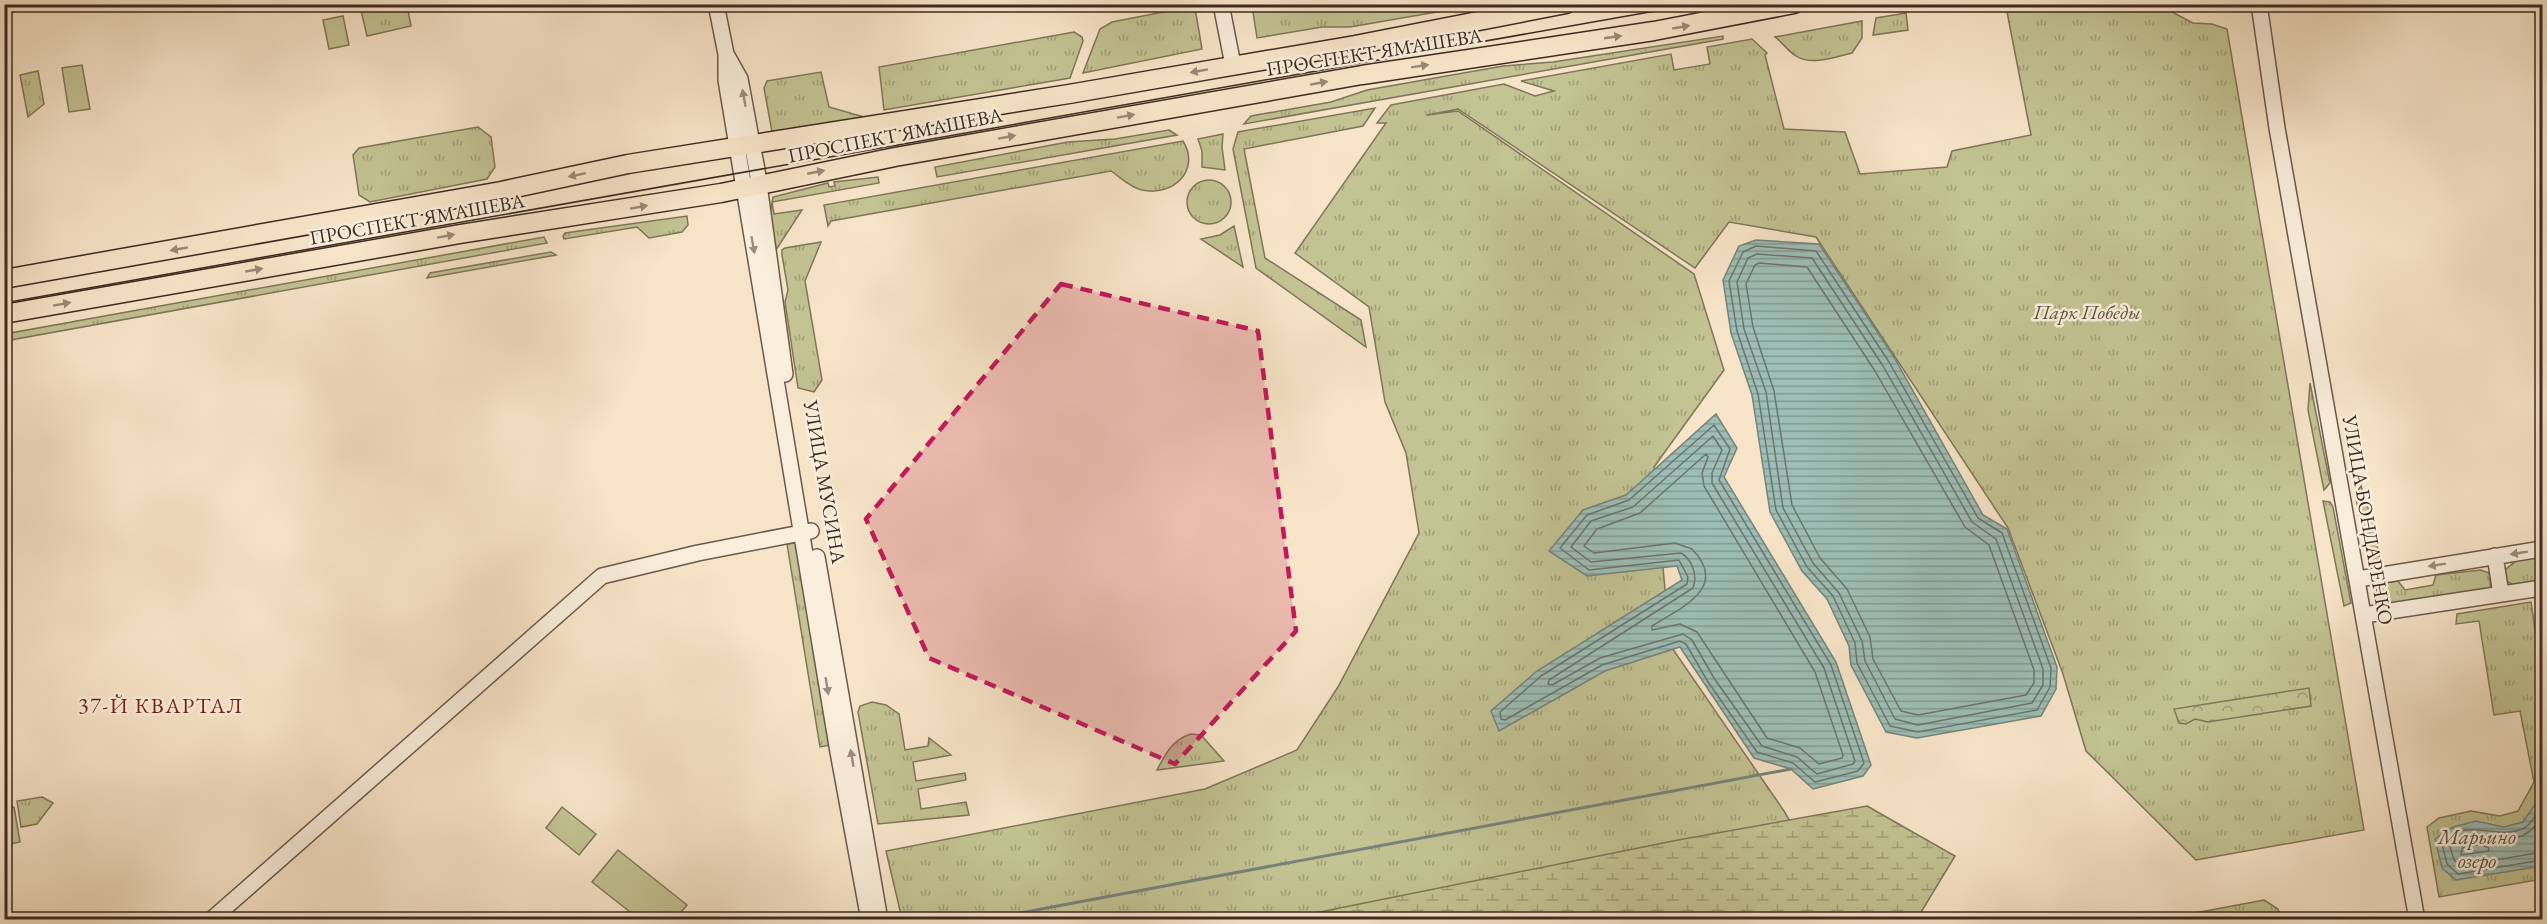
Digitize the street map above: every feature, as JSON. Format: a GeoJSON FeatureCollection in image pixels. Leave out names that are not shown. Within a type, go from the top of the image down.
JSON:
{"type":"FeatureCollection","features":[{"type":"Feature","properties":{"kind":"main road","name":"ПРОСПЕКТ ЯМАШЕВА"},"geometry":{"type":"LineString","coordinates":[[4,279],[490,193],[628,164],[1233,65],[1566,4]]}},
{"type":"Feature","properties":{"kind":"main road","name":"ПРОСПЕКТ ЯМАШЕВА"},"geometry":{"type":"LineString","coordinates":[[4,314],[460,234],[614,211],[1362,75],[1654,31],[1794,4]]}},
{"type":"Feature","properties":{"kind":"street","name":"УЛИЦА МУСИНА"},"geometry":{"type":"LineString","coordinates":[[716,4],[726,54],[739,75],[745,146],[807,532],[838,752],[869,920]]}},
{"type":"Feature","properties":{"kind":"street"},"geometry":{"type":"LineString","coordinates":[[1221,4],[1233,65]]}},
{"type":"Feature","properties":{"kind":"street","name":"УЛИЦА БОНДАРЕНКО"},"geometry":{"type":"LineString","coordinates":[[2250,4],[2277,128]]}},
{"type":"Feature","properties":{"kind":"street","name":"УЛИЦА БОНДАРЕНКО"},"geometry":{"type":"LineString","coordinates":[[2259,4],[2277,128],[2417,920]]}},
{"type":"Feature","properties":{"kind":"street","name":"УЛИЦА МУСИНА"},"geometry":{"type":"LineString","coordinates":[[807,532],[880,920]]}},
{"type":"Feature","properties":{"kind":"street"},"geometry":{"type":"LineString","coordinates":[[211,920],[602,576],[698,553],[807,532]]}},
{"type":"Feature","properties":{"kind":"street"},"geometry":{"type":"LineString","coordinates":[[2358,579],[2542,549]]}},
{"type":"Feature","properties":{"kind":"street"},"geometry":{"type":"LineString","coordinates":[[2495,556],[2501,594]]}},
{"type":"Feature","properties":{"kind":"street"},"geometry":{"type":"LineString","coordinates":[[2364,615],[2542,588]]}},
{"type":"Feature","properties":{"kind":"highlighted area"},"geometry":{"type":"Polygon","coordinates":[[[1061,284],[1258,331],[1296,631],[1175,764],[929,658],[866,519],[1061,284]]]}},
{"type":"Feature","properties":{"kind":"green space"},"geometry":{"type":"Polygon","coordinates":[[[367,4],[407,5],[411,26],[367,36],[360,6],[367,4]]]}},
{"type":"Feature","properties":{"kind":"green space"},"geometry":{"type":"Polygon","coordinates":[[[1252,4],[1477,5],[1350,27],[1322,27],[1257,38],[1252,4]]]}},
{"type":"Feature","properties":{"kind":"green space","name":"Парк Победы"},"geometry":{"type":"Polygon","coordinates":[[[2034,4],[2166,5],[2168,10],[2193,23],[2212,24],[2227,29],[2364,830],[2196,860],[2086,751],[2063,674],[2008,528],[1816,237],[1729,222],[1695,268],[1458,109],[1427,115],[1458,111],[1694,274],[1724,370],[1654,467],[1670,645],[1784,811],[1847,919],[902,919],[886,851],[1205,789],[1297,750],[1338,687],[1419,533],[1406,453],[1385,402],[1369,307],[1295,253],[1386,123],[1377,123],[1391,105],[1504,84],[1535,96],[1554,91],[1521,81],[1671,54],[1674,70],[1710,64],[1707,47],[1752,39],[1767,53],[1765,55],[1784,129],[1845,132],[1860,174],[1947,167],[1952,151],[2031,135],[2007,12],[2034,7],[2034,4]]]}},
{"type":"Feature","properties":{"kind":"green space"},"geometry":{"type":"Polygon","coordinates":[[[1189,7],[1195,8],[1202,49],[1083,73],[1100,29],[1112,22],[1189,7]]]}},
{"type":"Feature","properties":{"kind":"green space"},"geometry":{"type":"Polygon","coordinates":[[[1906,13],[1908,30],[1873,35],[1876,18],[1906,13]]]}},
{"type":"Feature","properties":{"kind":"green space"},"geometry":{"type":"Polygon","coordinates":[[[343,16],[349,45],[329,49],[323,20],[343,16]]]}},
{"type":"Feature","properties":{"kind":"green space"},"geometry":{"type":"Polygon","coordinates":[[[1862,21],[1862,38],[1852,53],[1824,60],[1802,59],[1793,54],[1775,37],[1862,21]]]}},
{"type":"Feature","properties":{"kind":"green space"},"geometry":{"type":"Polygon","coordinates":[[[1074,32],[1082,37],[1083,41],[1070,78],[884,110],[879,67],[1074,32]]]}},
{"type":"Feature","properties":{"kind":"green space"},"geometry":{"type":"Polygon","coordinates":[[[1723,36],[1723,39],[1244,124],[1251,116],[1331,102],[1367,90],[1503,66],[1553,62],[1723,36]]]}},
{"type":"Feature","properties":{"kind":"green space"},"geometry":{"type":"Polygon","coordinates":[[[82,65],[90,109],[69,112],[62,68],[82,65]]]}},
{"type":"Feature","properties":{"kind":"green space"},"geometry":{"type":"Polygon","coordinates":[[[38,71],[44,104],[28,117],[20,75],[38,71]]]}},
{"type":"Feature","properties":{"kind":"green space"},"geometry":{"type":"Polygon","coordinates":[[[821,72],[829,107],[864,117],[772,132],[764,88],[767,81],[821,72]]]}},
{"type":"Feature","properties":{"kind":"green space"},"geometry":{"type":"Polygon","coordinates":[[[1375,108],[1363,126],[1244,149],[1265,258],[1361,320],[1366,347],[1256,268],[1233,149],[1238,132],[1375,108]]]}},
{"type":"Feature","properties":{"kind":"green space"},"geometry":{"type":"Polygon","coordinates":[[[478,127],[491,137],[495,167],[487,179],[370,202],[359,195],[353,155],[359,148],[478,127]]]}},
{"type":"Feature","properties":{"kind":"green space"},"geometry":{"type":"Polygon","coordinates":[[[1169,130],[1177,135],[937,177],[935,167],[1068,142],[1115,139],[1169,130]]]}},
{"type":"Feature","properties":{"kind":"green space"},"geometry":{"type":"Polygon","coordinates":[[[1223,134],[1225,170],[1202,167],[1202,151],[1198,139],[1223,134]]]}},
{"type":"Feature","properties":{"kind":"green space"},"geometry":{"type":"Polygon","coordinates":[[[1183,141],[1189,162],[1186,171],[1181,179],[1164,189],[1153,191],[1138,189],[1111,171],[831,221],[828,226],[824,205],[1183,141]]]}},
{"type":"Feature","properties":{"kind":"green space"},"geometry":{"type":"Polygon","coordinates":[[[878,177],[879,183],[772,202],[773,197],[828,183],[829,187],[835,186],[834,182],[878,177]]]}},
{"type":"Feature","properties":{"kind":"green space"},"geometry":{"type":"Polygon","coordinates":[[[1209,180],[1218,181],[1225,186],[1230,193],[1230,211],[1225,218],[1218,223],[1209,224],[1200,223],[1193,218],[1188,211],[1187,202],[1188,193],[1193,186],[1200,181],[1209,180]]]}},
{"type":"Feature","properties":{"kind":"green space"},"geometry":{"type":"Polygon","coordinates":[[[772,202],[774,214],[802,210],[776,250],[770,213],[772,202]]]}},
{"type":"Feature","properties":{"kind":"green space"},"geometry":{"type":"Polygon","coordinates":[[[687,216],[688,225],[682,232],[649,238],[637,227],[564,239],[563,236],[565,233],[687,216]]]}},
{"type":"Feature","properties":{"kind":"green space"},"geometry":{"type":"Polygon","coordinates":[[[1234,226],[1243,267],[1201,239],[1220,235],[1234,226]]]}},
{"type":"Feature","properties":{"kind":"green space"},"geometry":{"type":"Polygon","coordinates":[[[544,237],[547,243],[5,341],[5,334],[544,237]]]}},
{"type":"Feature","properties":{"kind":"green space"},"geometry":{"type":"Polygon","coordinates":[[[821,242],[805,281],[822,380],[814,392],[798,388],[785,302],[788,290],[782,250],[821,242]]]}},
{"type":"Feature","properties":{"kind":"green space"},"geometry":{"type":"Polygon","coordinates":[[[551,252],[556,255],[427,278],[430,273],[551,252]]]}},
{"type":"Feature","properties":{"kind":"green space"},"geometry":{"type":"Polygon","coordinates":[[[2310,383],[2330,483],[2324,490],[2308,410],[2310,383]]]}},
{"type":"Feature","properties":{"kind":"green space"},"geometry":{"type":"Polygon","coordinates":[[[2361,486],[2373,523],[2382,572],[2371,568],[2355,495],[2361,486]]]}},
{"type":"Feature","properties":{"kind":"green space"},"geometry":{"type":"Polygon","coordinates":[[[2323,501],[2330,502],[2333,507],[2351,603],[2344,606],[2323,501]]]}},
{"type":"Feature","properties":{"kind":"green space"},"geometry":{"type":"Polygon","coordinates":[[[796,543],[831,745],[820,747],[787,544],[796,543]]]}},
{"type":"Feature","properties":{"kind":"green space"},"geometry":{"type":"Polygon","coordinates":[[[2542,556],[2542,581],[2516,586],[2504,580],[2505,570],[2517,560],[2542,556]]]}},
{"type":"Feature","properties":{"kind":"green space"},"geometry":{"type":"Polygon","coordinates":[[[2481,570],[2489,573],[2491,591],[2378,607],[2376,592],[2378,584],[2398,581],[2405,590],[2433,585],[2436,575],[2481,570]]]}},
{"type":"Feature","properties":{"kind":"green space"},"geometry":{"type":"Polygon","coordinates":[[[2531,602],[2542,679],[2542,879],[2439,897],[2427,827],[2439,818],[2471,811],[2500,816],[2518,811],[2534,782],[2520,711],[2494,715],[2479,621],[2456,624],[2457,614],[2531,602]]]}},
{"type":"Feature","properties":{"kind":"green space"},"geometry":{"type":"Polygon","coordinates":[[[2309,688],[2311,706],[2208,722],[2195,719],[2186,724],[2179,723],[2174,709],[2309,688]]]}},
{"type":"Feature","properties":{"kind":"green space"},"geometry":{"type":"Polygon","coordinates":[[[872,702],[886,705],[899,714],[905,750],[928,746],[929,738],[951,755],[913,762],[916,781],[965,773],[966,780],[918,789],[921,809],[966,802],[969,815],[878,824],[858,712],[860,706],[872,702]]]}},
{"type":"Feature","properties":{"kind":"green space"},"geometry":{"type":"Polygon","coordinates":[[[1191,734],[1201,735],[1224,761],[1157,770],[1174,744],[1191,734]]]}},
{"type":"Feature","properties":{"kind":"green space"},"geometry":{"type":"Polygon","coordinates":[[[42,797],[53,803],[37,824],[21,827],[17,801],[42,797]]]}},
{"type":"Feature","properties":{"kind":"green space"},"geometry":{"type":"Polygon","coordinates":[[[1867,806],[1955,856],[1917,919],[1285,919],[1678,840],[1867,806]]]}},
{"type":"Feature","properties":{"kind":"green space"},"geometry":{"type":"Polygon","coordinates":[[[14,807],[20,842],[5,845],[5,808],[14,807]]]}},
{"type":"Feature","properties":{"kind":"green space"},"geometry":{"type":"Polygon","coordinates":[[[562,807],[596,834],[579,855],[546,828],[562,807]]]}},
{"type":"Feature","properties":{"kind":"green space"},"geometry":{"type":"Polygon","coordinates":[[[618,850],[687,905],[675,919],[639,919],[592,882],[618,850]]]}},
{"type":"Feature","properties":{"kind":"green space"},"geometry":{"type":"Polygon","coordinates":[[[2264,900],[2278,909],[2282,919],[2174,919],[2179,916],[2264,900]]]}},
{"type":"Feature","properties":{"kind":"water"},"geometry":{"type":"Polygon","coordinates":[[[1756,240],[1819,244],[1895,359],[1983,515],[2007,529],[2057,667],[2056,689],[2041,716],[1917,738],[1886,732],[1851,665],[1849,646],[1827,599],[1802,571],[1770,512],[1752,395],[1731,333],[1723,280],[1739,246],[1756,240]]]}},
{"type":"Feature","properties":{"kind":"water"},"geometry":{"type":"Polygon","coordinates":[[[1716,414],[1737,448],[1724,477],[1836,662],[1871,765],[1863,776],[1813,789],[1791,769],[1754,758],[1680,647],[1605,671],[1499,731],[1491,711],[1537,671],[1682,580],[1677,566],[1587,576],[1549,551],[1583,510],[1626,495],[1716,414]]]}},
{"type":"Feature","properties":{"kind":"water","name":"Марьино озеро"},"geometry":{"type":"Polygon","coordinates":[[[2542,794],[2542,866],[2456,880],[2442,868],[2435,839],[2453,827],[2476,821],[2504,827],[2523,822],[2542,794]]]}},
{"type":"Feature","properties":{"kind":"waterway"},"geometry":{"type":"LineString","coordinates":[[982,920],[1791,769]]}},
{"type":"Feature","properties":{"kind":"tram line"},"geometry":{"type":"LineString","coordinates":[[4,303],[1695,4]]}},
{"type":"Feature","properties":{"kind":"district","name":"37-Й КВАРТАЛ"},"geometry":{"type":"Point","coordinates":[161,705]}}]}
